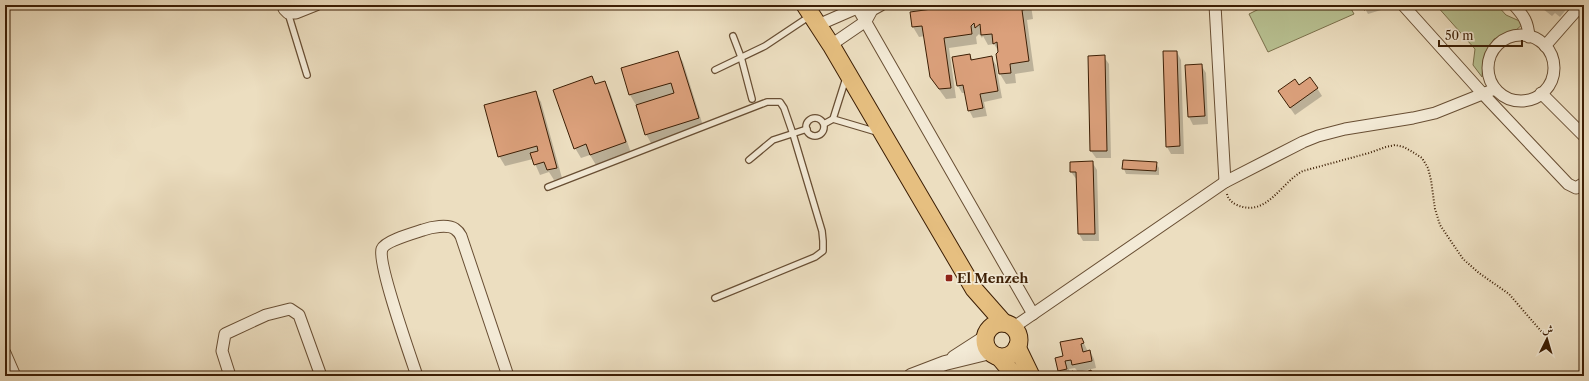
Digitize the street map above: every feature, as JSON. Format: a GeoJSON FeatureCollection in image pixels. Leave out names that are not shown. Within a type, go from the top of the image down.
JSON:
{"type":"FeatureCollection","features":[{"type":"Feature","properties":{"kind":"main road"},"geometry":{"type":"LineString","coordinates":[[811,15],[847,73],[974,289],[1019,337],[1017,347],[1010,355],[990,345]]}},
{"type":"Feature","properties":{"kind":"main road"},"geometry":{"type":"LineString","coordinates":[[974,289],[990,345],[1015,376]]}},
{"type":"Feature","properties":{"kind":"main road"},"geometry":{"type":"LineString","coordinates":[[990,345],[994,325],[1009,325]]}},
{"type":"Feature","properties":{"kind":"main road"},"geometry":{"type":"LineString","coordinates":[[1017,347],[1031,376]]}},
{"type":"Feature","properties":{"kind":"street"},"geometry":{"type":"LineString","coordinates":[[286,9],[296,13],[316,5]]}},
{"type":"Feature","properties":{"kind":"street"},"geometry":{"type":"LineString","coordinates":[[1216,5],[1225,182]]}},
{"type":"Feature","properties":{"kind":"street"},"geometry":{"type":"LineString","coordinates":[[1403,5],[1482,94],[1568,184],[1576,188],[1584,183]]}},
{"type":"Feature","properties":{"kind":"street"},"geometry":{"type":"LineString","coordinates":[[1514,5],[1529,25],[1529,37]]}},
{"type":"Feature","properties":{"kind":"street"},"geometry":{"type":"LineString","coordinates":[[1545,46],[1581,5]]}},
{"type":"Feature","properties":{"kind":"street"},"geometry":{"type":"LineString","coordinates":[[857,7],[1033,314]]}},
{"type":"Feature","properties":{"kind":"street"},"geometry":{"type":"LineString","coordinates":[[811,15],[857,7],[876,7]]}},
{"type":"Feature","properties":{"kind":"street"},"geometry":{"type":"LineString","coordinates":[[830,45],[866,21],[876,7]]}},
{"type":"Feature","properties":{"kind":"street"},"geometry":{"type":"LineString","coordinates":[[1525,35],[1536,39],[1545,46],[1551,54],[1554,65],[1552,77],[1547,87],[1534,98],[1523,101],[1504,96],[1495,89],[1488,75],[1488,64],[1492,51],[1500,42],[1510,36],[1525,35]]}},
{"type":"Feature","properties":{"kind":"street"},"geometry":{"type":"LineString","coordinates":[[1009,325],[1033,314],[1225,182],[1303,142],[1318,136],[1345,129],[1435,113],[1495,89]]}},
{"type":"Feature","properties":{"kind":"street"},"geometry":{"type":"LineString","coordinates":[[1541,92],[1584,136]]}},
{"type":"Feature","properties":{"kind":"street"},"geometry":{"type":"LineString","coordinates":[[417,376],[386,282],[381,256],[382,249],[387,243],[424,230],[447,226],[455,229],[461,236],[508,376]]}},
{"type":"Feature","properties":{"kind":"street"},"geometry":{"type":"LineString","coordinates":[[230,376],[222,352],[225,334],[266,315],[290,309],[299,315],[321,376]]}},
{"type":"Feature","properties":{"kind":"street"},"geometry":{"type":"LineString","coordinates":[[911,376],[945,364],[990,345]]}},
{"type":"Feature","properties":{"kind":"street"},"geometry":{"type":"LineString","coordinates":[[5,353],[15,376]]}},
{"type":"Feature","properties":{"kind":"lane"},"geometry":{"type":"LineString","coordinates":[[286,9],[307,75]]}},
{"type":"Feature","properties":{"kind":"lane"},"geometry":{"type":"LineString","coordinates":[[715,70],[765,46],[811,15]]}},
{"type":"Feature","properties":{"kind":"lane"},"geometry":{"type":"LineString","coordinates":[[732,36],[741,58],[752,99]]}},
{"type":"Feature","properties":{"kind":"lane"},"geometry":{"type":"LineString","coordinates":[[824,124],[833,119],[847,73]]}},
{"type":"Feature","properties":{"kind":"lane"},"geometry":{"type":"LineString","coordinates":[[548,186],[767,102],[780,102],[784,108],[793,134],[822,231],[823,251],[815,257],[715,298]]}},
{"type":"Feature","properties":{"kind":"lane"},"geometry":{"type":"LineString","coordinates":[[819,118],[824,124],[823,132],[816,136],[812,135],[807,129],[807,125],[811,119],[819,118]]}},
{"type":"Feature","properties":{"kind":"lane"},"geometry":{"type":"LineString","coordinates":[[833,119],[882,133]]}},
{"type":"Feature","properties":{"kind":"lane"},"geometry":{"type":"LineString","coordinates":[[749,160],[774,140],[807,129]]}},
{"type":"Feature","properties":{"kind":"path"},"geometry":{"type":"LineString","coordinates":[[1225,182],[1227,197],[1232,204],[1244,208],[1264,204],[1276,196],[1294,176],[1303,171],[1386,147],[1395,146],[1411,151],[1422,158],[1428,168],[1435,210],[1440,225],[1463,259],[1479,273],[1509,294],[1547,338]]}},
{"type":"Feature","properties":{"kind":"green space"},"geometry":{"type":"Polygon","coordinates":[[[1267,5],[1349,5],[1354,14],[1268,52],[1249,14],[1267,5]]]}},
{"type":"Feature","properties":{"kind":"green space"},"geometry":{"type":"Polygon","coordinates":[[[1436,5],[1497,5],[1506,15],[1524,23],[1515,31],[1494,39],[1483,61],[1482,77],[1473,65],[1475,49],[1436,5]]]}},
{"type":"Feature","properties":{"kind":"building"},"geometry":{"type":"Polygon","coordinates":[[[961,5],[1027,5],[1028,9],[1022,10],[1029,61],[1010,64],[1011,73],[999,74],[996,54],[998,52],[997,42],[993,44],[992,34],[981,35],[980,24],[975,28],[974,23],[971,26],[972,34],[944,38],[951,88],[939,89],[930,77],[922,26],[912,27],[910,12],[961,5]]]}},
{"type":"Feature","properties":{"kind":"building"},"geometry":{"type":"Polygon","coordinates":[[[1362,5],[1379,5],[1364,10],[1362,5]]]}},
{"type":"Feature","properties":{"kind":"building"},"geometry":{"type":"Polygon","coordinates":[[[1543,5],[1559,5],[1555,10],[1550,6],[1547,9],[1543,5]]]}},
{"type":"Feature","properties":{"kind":"building"},"geometry":{"type":"Polygon","coordinates":[[[678,51],[699,118],[645,135],[636,105],[674,93],[671,83],[629,95],[621,68],[678,51]]]}},
{"type":"Feature","properties":{"kind":"building"},"geometry":{"type":"Polygon","coordinates":[[[1163,51],[1177,51],[1180,146],[1166,147],[1163,51]]]}},
{"type":"Feature","properties":{"kind":"building"},"geometry":{"type":"Polygon","coordinates":[[[970,54],[971,60],[992,56],[998,91],[980,94],[983,108],[968,111],[963,85],[957,86],[952,57],[970,54]]]}},
{"type":"Feature","properties":{"kind":"building"},"geometry":{"type":"Polygon","coordinates":[[[1105,55],[1107,151],[1090,151],[1088,56],[1105,55]]]}},
{"type":"Feature","properties":{"kind":"building"},"geometry":{"type":"Polygon","coordinates":[[[1202,64],[1205,116],[1188,117],[1185,65],[1202,64]]]}},
{"type":"Feature","properties":{"kind":"building"},"geometry":{"type":"Polygon","coordinates":[[[592,76],[595,84],[605,81],[626,142],[590,155],[586,144],[574,149],[553,90],[592,76]]]}},
{"type":"Feature","properties":{"kind":"building"},"geometry":{"type":"Polygon","coordinates":[[[1310,77],[1318,88],[1290,108],[1278,91],[1295,79],[1299,85],[1310,77]]]}},
{"type":"Feature","properties":{"kind":"building"},"geometry":{"type":"Polygon","coordinates":[[[536,91],[557,168],[547,170],[544,162],[534,165],[530,153],[538,151],[537,146],[498,157],[484,105],[536,91]]]}},
{"type":"Feature","properties":{"kind":"building"},"geometry":{"type":"Polygon","coordinates":[[[1123,160],[1157,162],[1156,171],[1122,169],[1123,160]]]}},
{"type":"Feature","properties":{"kind":"building"},"geometry":{"type":"Polygon","coordinates":[[[1093,161],[1095,234],[1078,234],[1076,172],[1070,172],[1070,162],[1093,161]]]}},
{"type":"Feature","properties":{"kind":"building"},"geometry":{"type":"Polygon","coordinates":[[[1082,338],[1084,343],[1081,344],[1083,352],[1090,350],[1092,361],[1072,365],[1071,360],[1065,361],[1067,369],[1058,371],[1055,358],[1063,356],[1060,342],[1082,338]]]}},
{"type":"Feature","properties":{"kind":"building"},"geometry":{"type":"Polygon","coordinates":[[[1091,370],[1093,376],[1077,376],[1091,370]]]}},
{"type":"Feature","properties":{"kind":"building"},"geometry":{"type":"Polygon","coordinates":[[[1073,371],[1075,376],[1061,376],[1073,371]]]}},
{"type":"Feature","properties":{"kind":"place","name":"El Menzeh"},"geometry":{"type":"Point","coordinates":[949,278]}}]}
